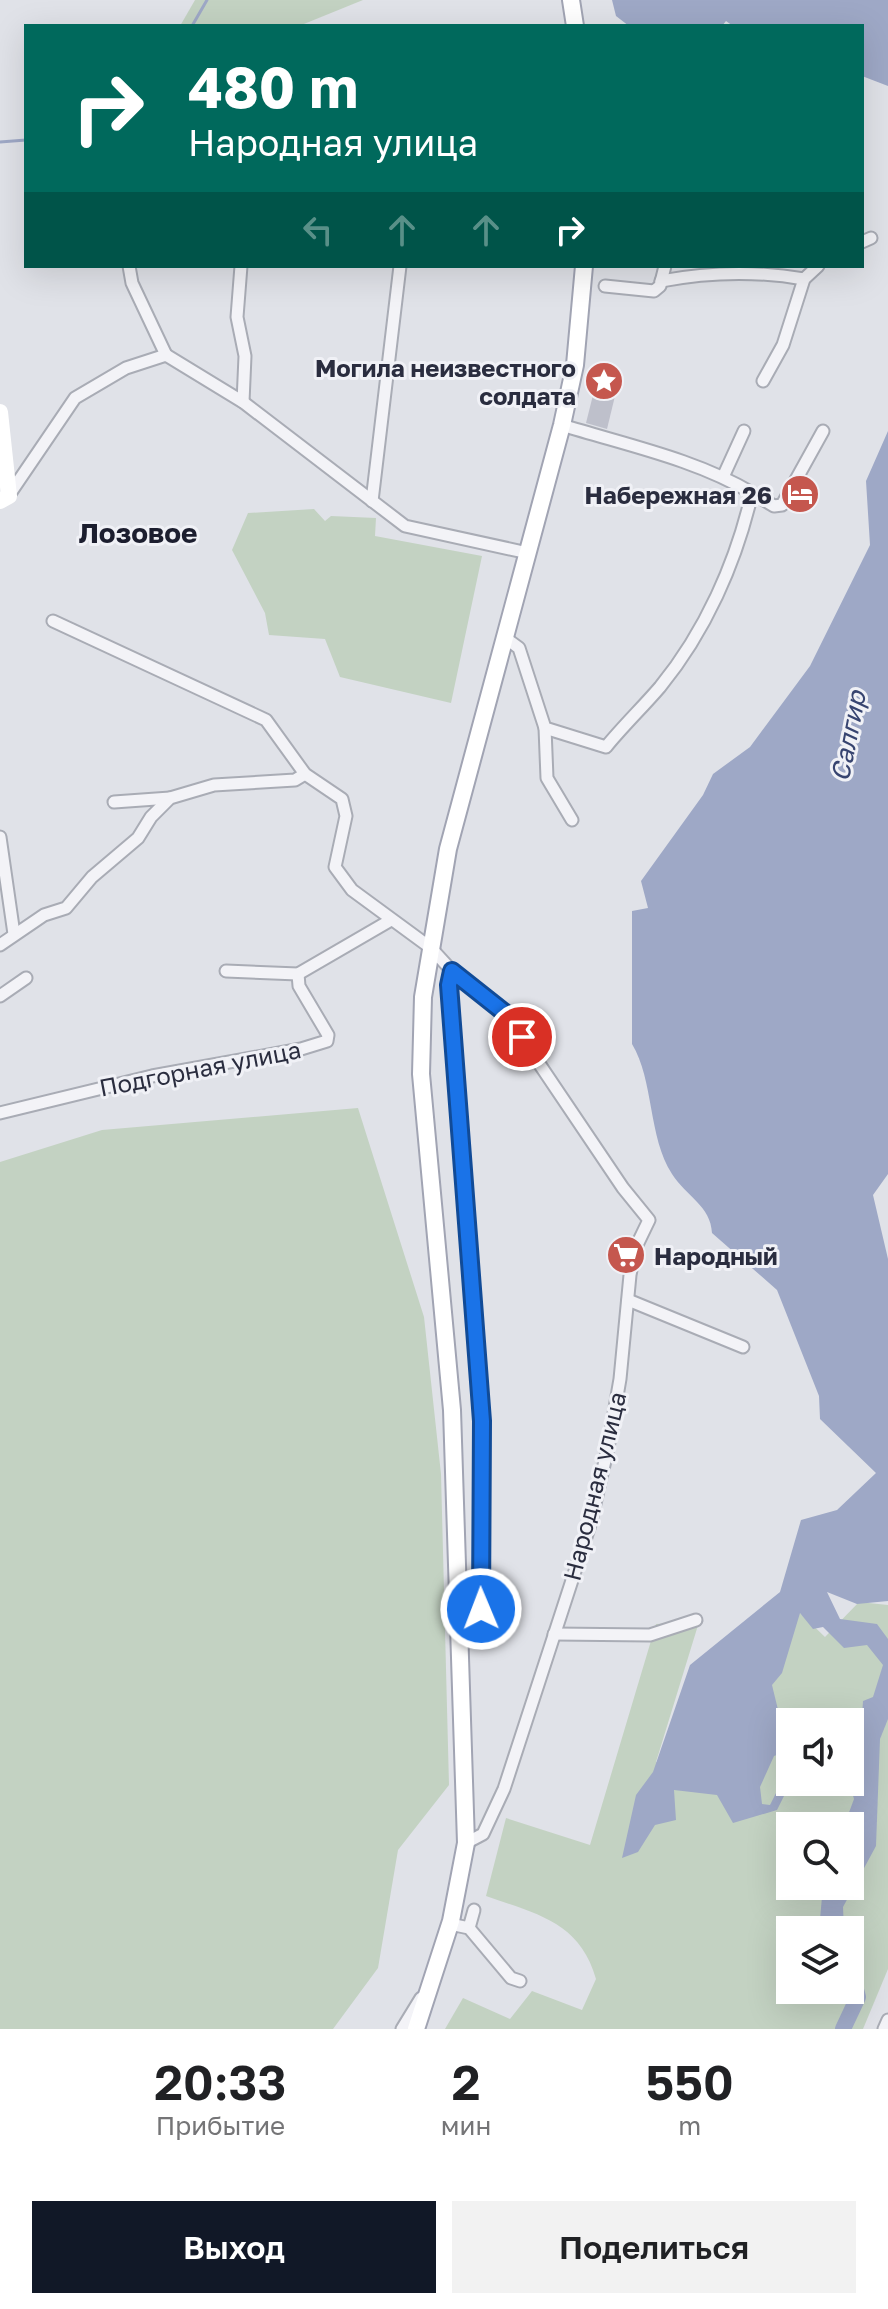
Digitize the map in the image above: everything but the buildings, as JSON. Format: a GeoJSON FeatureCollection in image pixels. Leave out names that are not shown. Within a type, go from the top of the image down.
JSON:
{"type":"FeatureCollection","features":[{"type":"Feature","properties":{"kind":"main road"},"geometry":{"type":"LineString","coordinates":[[571,0],[575,24]]}},
{"type":"Feature","properties":{"kind":"main road"},"geometry":{"type":"LineString","coordinates":[[416,2029],[450,1924],[466,1843],[452,1410],[421,1074],[423,997],[448,849],[562,425],[575,365],[584,268]]}},
{"type":"Feature","properties":{"kind":"main road"},"geometry":{"type":"LineString","coordinates":[[0,412],[4,499]]}},
{"type":"Feature","properties":{"kind":"street"},"geometry":{"type":"LineString","coordinates":[[129,268],[132,283],[166,355],[243,402],[405,526],[528,553]]}},
{"type":"Feature","properties":{"kind":"street"},"geometry":{"type":"LineString","coordinates":[[241,268],[237,317],[245,356],[243,402]]}},
{"type":"Feature","properties":{"kind":"street"},"geometry":{"type":"LineString","coordinates":[[372,501],[400,268]]}},
{"type":"Feature","properties":{"kind":"street"},"geometry":{"type":"LineString","coordinates":[[605,286],[654,291],[664,268]]}},
{"type":"Feature","properties":{"kind":"street"},"geometry":{"type":"LineString","coordinates":[[763,381],[783,345],[804,279],[816,268]]}},
{"type":"Feature","properties":{"kind":"street"},"geometry":{"type":"LineString","coordinates":[[661,281],[772,273],[804,279]]}},
{"type":"Feature","properties":{"kind":"street"},"geometry":{"type":"LineString","coordinates":[[4,499],[75,398],[126,368],[166,355]]}},
{"type":"Feature","properties":{"kind":"street"},"geometry":{"type":"LineString","coordinates":[[562,425],[723,477],[774,506],[782,505],[823,431]]}},
{"type":"Feature","properties":{"kind":"street"},"geometry":{"type":"LineString","coordinates":[[723,477],[744,431]]}},
{"type":"Feature","properties":{"kind":"street"},"geometry":{"type":"LineString","coordinates":[[545,728],[606,747],[659,688],[699,632],[720,590],[752,493]]}},
{"type":"Feature","properties":{"kind":"street"},"geometry":{"type":"LineString","coordinates":[[53,621],[266,720],[305,774],[295,780],[214,785],[170,798],[114,802]]}},
{"type":"Feature","properties":{"kind":"street"},"geometry":{"type":"LineString","coordinates":[[504,637],[519,648],[545,728],[547,778],[572,820]]}},
{"type":"Feature","properties":{"kind":"street","name":"Народная улица"},"geometry":{"type":"LineString","coordinates":[[305,774],[342,799],[346,808],[335,867],[352,890],[431,948],[452,971],[505,1013],[623,1188],[649,1220],[635,1249],[608,1448],[590,1525],[504,1789],[483,1834],[466,1843]]}},
{"type":"Feature","properties":{"kind":"street"},"geometry":{"type":"LineString","coordinates":[[0,945],[44,915],[66,908],[92,877],[138,838],[151,817],[170,798]]}},
{"type":"Feature","properties":{"kind":"street"},"geometry":{"type":"LineString","coordinates":[[0,837],[14,934]]}},
{"type":"Feature","properties":{"kind":"street"},"geometry":{"type":"LineString","coordinates":[[226,971],[298,974],[391,920]]}},
{"type":"Feature","properties":{"kind":"street"},"geometry":{"type":"LineString","coordinates":[[452,971],[449,985],[482,1421],[481,1609],[460,1625]]}},
{"type":"Feature","properties":{"kind":"street","name":"Подгорная улица"},"geometry":{"type":"LineString","coordinates":[[0,1113],[152,1076],[301,1049],[327,1041],[323,1026],[299,986],[298,974]]}},
{"type":"Feature","properties":{"kind":"street"},"geometry":{"type":"LineString","coordinates":[[0,996],[26,978]]}},
{"type":"Feature","properties":{"kind":"street"},"geometry":{"type":"LineString","coordinates":[[628,1300],[743,1347]]}},
{"type":"Feature","properties":{"kind":"street"},"geometry":{"type":"LineString","coordinates":[[554,1634],[650,1635],[696,1620]]}},
{"type":"Feature","properties":{"kind":"street"},"geometry":{"type":"LineString","coordinates":[[469,1928],[474,1910]]}},
{"type":"Feature","properties":{"kind":"street"},"geometry":{"type":"LineString","coordinates":[[450,1924],[469,1928],[511,1978],[520,1981]]}},
{"type":"Feature","properties":{"kind":"street"},"geometry":{"type":"LineString","coordinates":[[402,2029],[430,1984]]}},
{"type":"Feature","properties":{"kind":"street"},"geometry":{"type":"LineString","coordinates":[[884,2029],[888,2020]]}},
{"type":"Feature","properties":{"kind":"green space"},"geometry":{"type":"Polygon","coordinates":[[[195,0],[363,0],[304,24],[181,24],[195,0]]]}},
{"type":"Feature","properties":{"kind":"green space"},"geometry":{"type":"Polygon","coordinates":[[[314,509],[325,521],[331,516],[376,518],[375,536],[482,556],[451,703],[340,677],[325,639],[269,635],[265,613],[232,550],[248,513],[314,509]]]}},
{"type":"Feature","properties":{"kind":"green space"},"geometry":{"type":"Polygon","coordinates":[[[358,1108],[424,1317],[441,1474],[449,1785],[398,1850],[378,1968],[333,2029],[0,2029],[0,1162],[102,1130],[358,1108]]]}},
{"type":"Feature","properties":{"kind":"green space"},"geometry":{"type":"Polygon","coordinates":[[[859,1602],[888,1605],[888,1969],[863,2029],[445,2029],[463,1998],[510,2019],[532,1991],[582,2010],[596,1979],[579,1945],[568,1932],[539,1915],[486,1896],[506,1818],[590,1845],[656,1624],[699,1622],[656,1762],[719,1773],[794,1607],[825,1637],[859,1602]]]}},
{"type":"Feature","properties":{"kind":"water"},"geometry":{"type":"Polygon","coordinates":[[[612,0],[888,0],[888,86],[864,77],[864,24],[730,24],[726,21],[724,24],[626,24],[616,16],[612,0]]]}},
{"type":"Feature","properties":{"kind":"water"},"geometry":{"type":"Polygon","coordinates":[[[888,431],[888,1174],[873,1195],[888,1259],[888,1601],[857,1604],[827,1592],[840,1619],[877,1624],[888,1639],[888,1719],[880,1739],[876,1846],[864,1868],[864,1812],[849,1812],[853,1796],[864,1796],[863,1701],[873,1697],[883,1665],[867,1645],[844,1648],[823,1627],[813,1629],[800,1613],[782,1673],[772,1685],[778,1708],[776,1755],[760,1787],[762,1804],[770,1805],[776,1793],[776,1796],[784,1796],[777,1810],[733,1823],[717,1795],[674,1790],[676,1820],[655,1825],[638,1852],[622,1858],[636,1795],[653,1772],[690,1665],[780,1592],[801,1520],[837,1510],[876,1473],[820,1419],[819,1396],[777,1290],[712,1233],[707,1215],[672,1174],[659,1143],[644,1074],[632,1044],[632,911],[648,908],[641,881],[703,795],[713,774],[750,747],[810,666],[870,545],[866,481],[888,431]]]}},
{"type":"Feature","properties":{"kind":"water"},"geometry":{"type":"Polygon","coordinates":[[[822,1900],[847,1900],[843,1916],[820,1916],[822,1900]]]}},
{"type":"Feature","properties":{"kind":"waterway"},"geometry":{"type":"LineString","coordinates":[[193,24],[207,0]]}},
{"type":"Feature","properties":{"kind":"waterway"},"geometry":{"type":"LineString","coordinates":[[0,142],[24,140]]}},
{"type":"Feature","properties":{"kind":"waterway","name":"Салгир"},"geometry":{"type":"LineString","coordinates":[[843,2029],[855,2004]]}},
{"type":"Feature","properties":{"kind":"place","name":"Могила неизвестного солдата"},"geometry":{"type":"Point","coordinates":[604,381]}},
{"type":"Feature","properties":{"kind":"place","name":"Набережная 26"},"geometry":{"type":"Point","coordinates":[800,494]}},
{"type":"Feature","properties":{"kind":"place","name":"Народный"},"geometry":{"type":"Point","coordinates":[626,1255]}},
{"type":"Feature","properties":{"kind":"district","name":"Лозовое"},"geometry":{"type":"Point","coordinates":[138,532]}},
{"type":"Feature","properties":{"kind":"route"},"geometry":{"type":"LineString","coordinates":[[481,1609],[482,1421],[449,985],[452,971],[478,988],[505,1013],[522,1037]]}}]}
